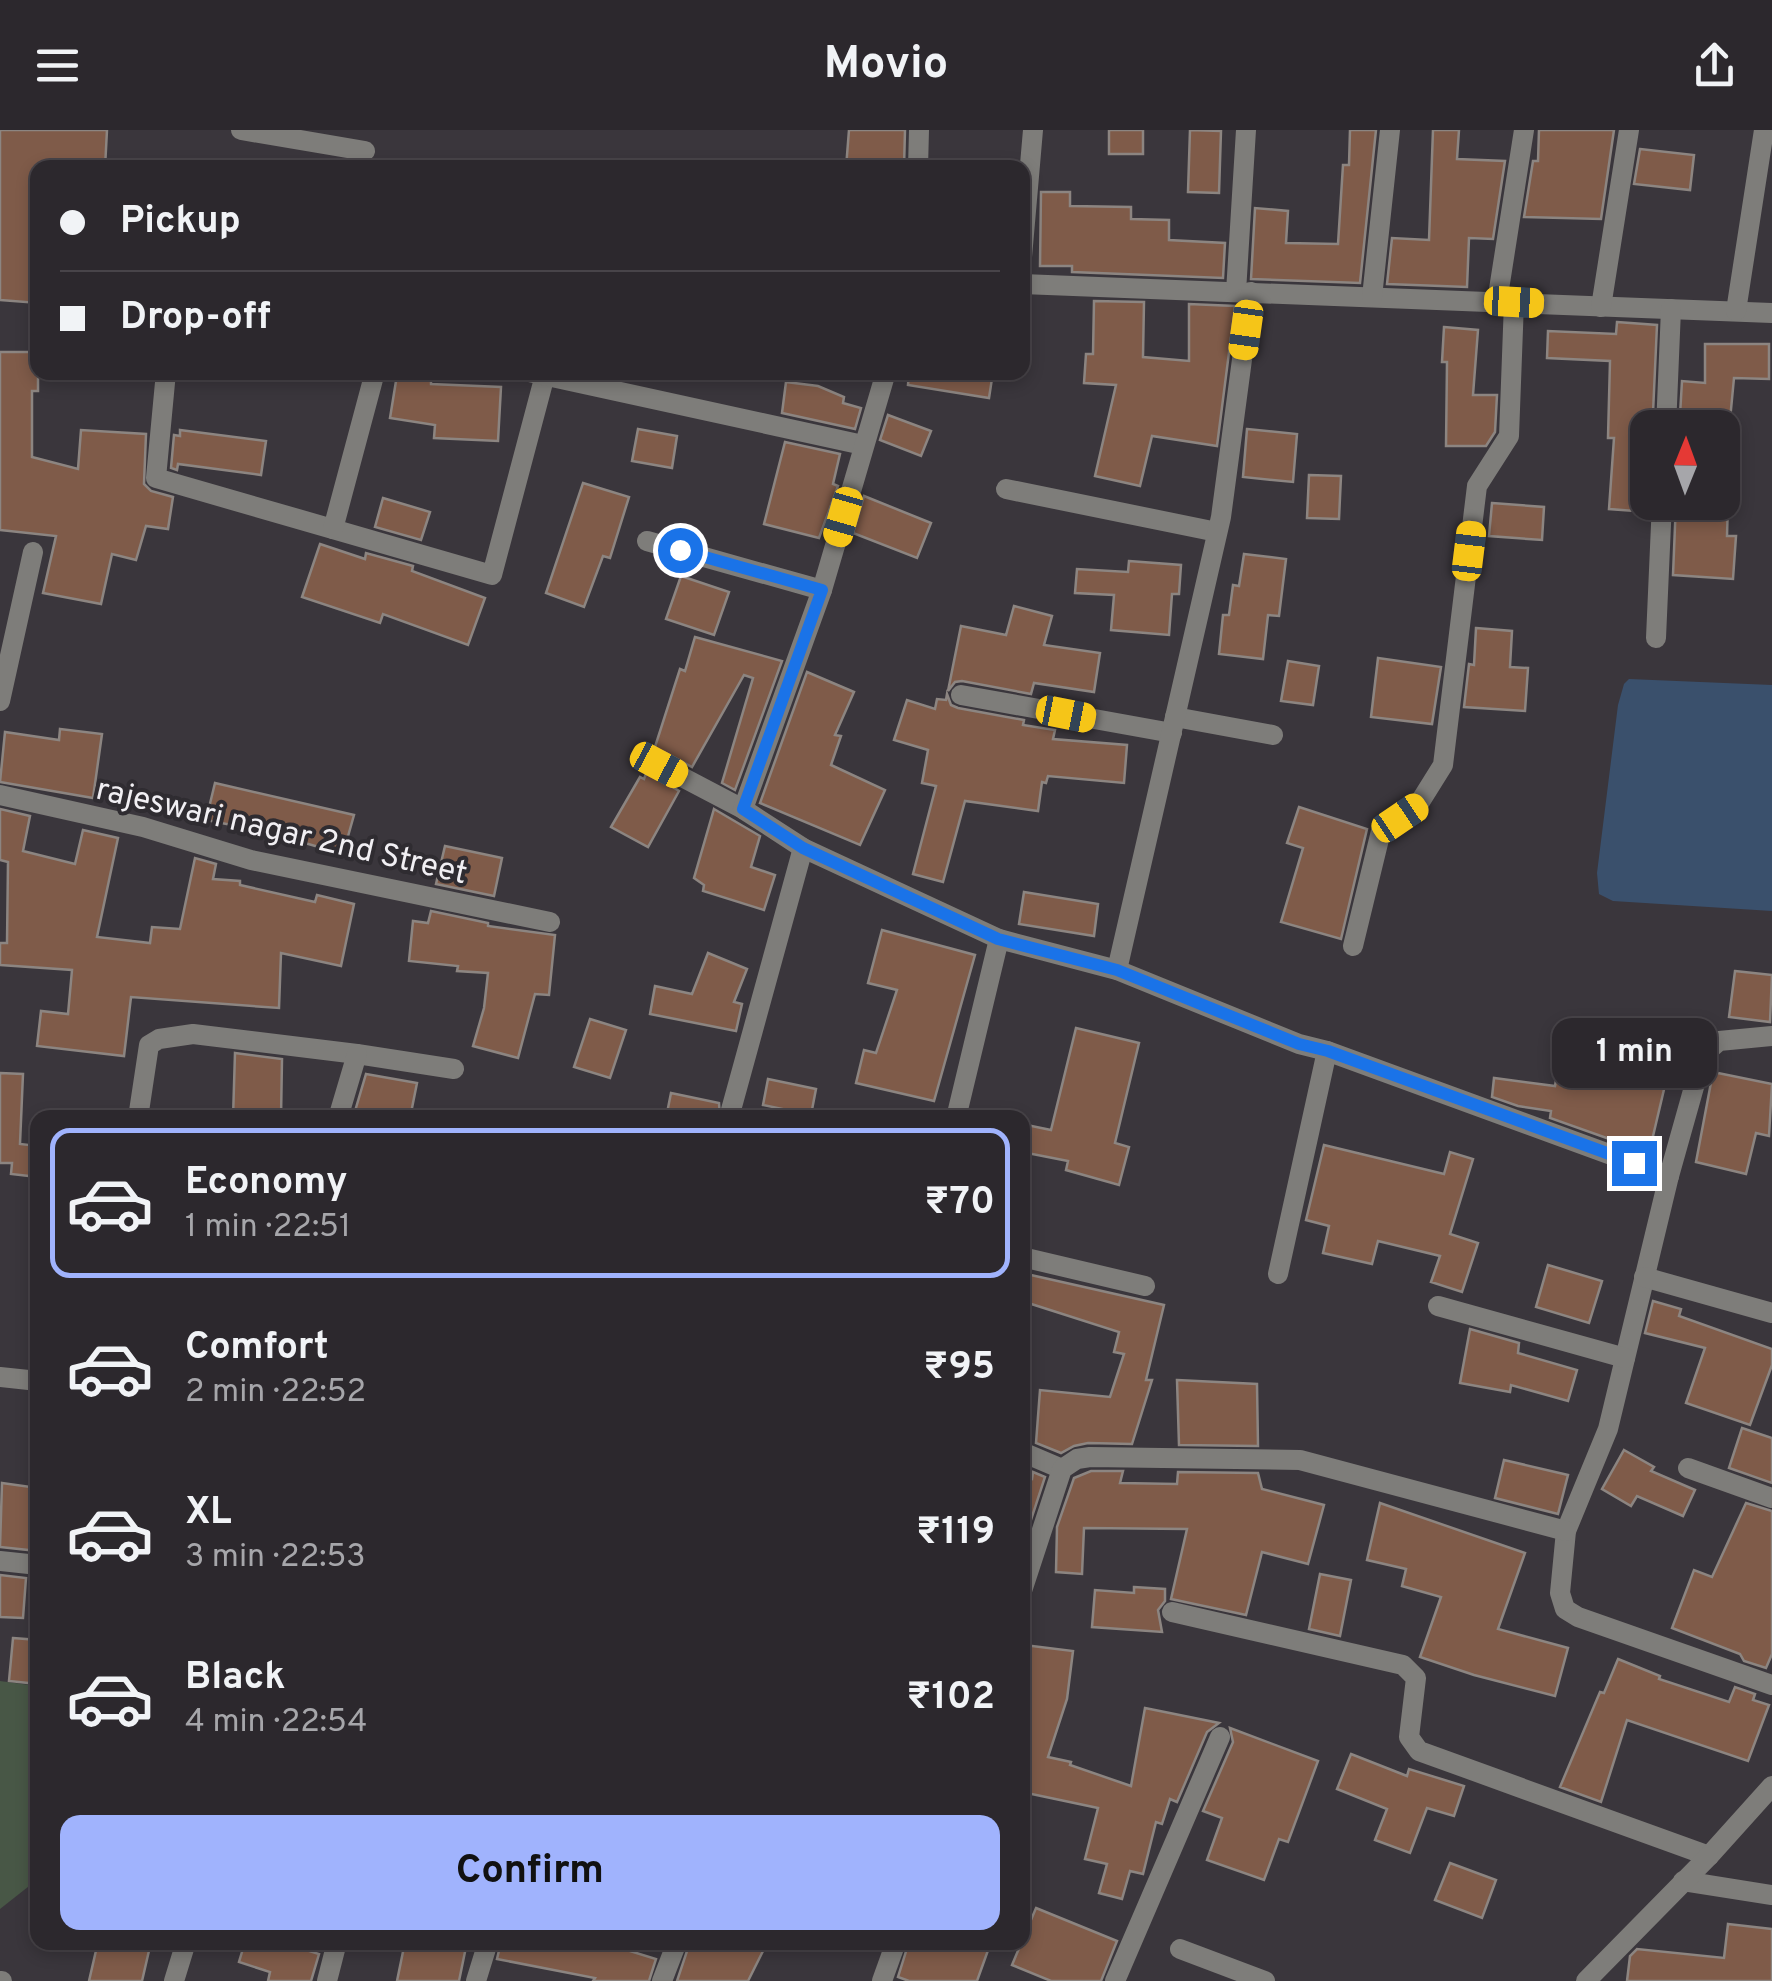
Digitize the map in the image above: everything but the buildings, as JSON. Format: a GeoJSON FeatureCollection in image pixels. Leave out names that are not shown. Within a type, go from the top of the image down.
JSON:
{"type":"FeatureCollection","features":[{"type":"Feature","properties":{"kind":"street"},"geometry":{"type":"LineString","coordinates":[[242,130],[365,151]]}},
{"type":"Feature","properties":{"kind":"street"},"geometry":{"type":"LineString","coordinates":[[918,160],[919,130]]}},
{"type":"Feature","properties":{"kind":"street"},"geometry":{"type":"LineString","coordinates":[[1030,160],[1032,130]]}},
{"type":"Feature","properties":{"kind":"street"},"geometry":{"type":"LineString","coordinates":[[1117,970],[1218,532],[1243,292],[1246,130]]}},
{"type":"Feature","properties":{"kind":"street"},"geometry":{"type":"LineString","coordinates":[[1372,298],[1390,130]]}},
{"type":"Feature","properties":{"kind":"street"},"geometry":{"type":"LineString","coordinates":[[1352,946],[1380,831],[1418,806],[1443,764],[1477,486],[1510,436],[1505,302],[1524,130]]}},
{"type":"Feature","properties":{"kind":"street"},"geometry":{"type":"LineString","coordinates":[[1602,306],[1629,130]]}},
{"type":"Feature","properties":{"kind":"street"},"geometry":{"type":"LineString","coordinates":[[1736,311],[1764,130]]}},
{"type":"Feature","properties":{"kind":"street"},"geometry":{"type":"LineString","coordinates":[[1030,284],[1772,313]]}},
{"type":"Feature","properties":{"kind":"street"},"geometry":{"type":"LineString","coordinates":[[1667,410],[1671,309]]}},
{"type":"Feature","properties":{"kind":"street"},"geometry":{"type":"LineString","coordinates":[[165,380],[156,478],[492,575],[536,380]]}},
{"type":"Feature","properties":{"kind":"street"},"geometry":{"type":"LineString","coordinates":[[333,529],[373,380]]}},
{"type":"Feature","properties":{"kind":"street"},"geometry":{"type":"LineString","coordinates":[[565,380],[864,444]]}},
{"type":"Feature","properties":{"kind":"street"},"geometry":{"type":"LineString","coordinates":[[743,809],[822,590],[884,380]]}},
{"type":"Feature","properties":{"kind":"street"},"geometry":{"type":"LineString","coordinates":[[1006,489],[1218,532]]}},
{"type":"Feature","properties":{"kind":"street"},"geometry":{"type":"LineString","coordinates":[[1656,638],[1661,520]]}},
{"type":"Feature","properties":{"kind":"street"},"geometry":{"type":"LineString","coordinates":[[647,542],[822,590]]}},
{"type":"Feature","properties":{"kind":"street"},"geometry":{"type":"LineString","coordinates":[[0,701],[33,552]]}},
{"type":"Feature","properties":{"kind":"street"},"geometry":{"type":"LineString","coordinates":[[961,695],[1273,736]]}},
{"type":"Feature","properties":{"kind":"street"},"geometry":{"type":"LineString","coordinates":[[659,765],[743,809],[803,848],[998,939],[1117,970],[1299,1044],[1328,1051],[1669,1176]]}},
{"type":"Feature","properties":{"kind":"street","name":"rajeswari nagar 2nd Street"},"geometry":{"type":"LineString","coordinates":[[0,795],[144,827],[251,860],[550,922]]}},
{"type":"Feature","properties":{"kind":"street"},"geometry":{"type":"LineString","coordinates":[[731,1110],[803,848]]}},
{"type":"Feature","properties":{"kind":"street"},"geometry":{"type":"LineString","coordinates":[[958,1110],[998,939]]}},
{"type":"Feature","properties":{"kind":"street"},"geometry":{"type":"LineString","coordinates":[[139,1110],[150,1045],[159,1039],[194,1034],[454,1070]]}},
{"type":"Feature","properties":{"kind":"street"},"geometry":{"type":"LineString","coordinates":[[1772,1036],[1719,1041],[1703,1055],[1669,1176],[1608,1429],[1566,1531],[1560,1593],[1565,1609],[1578,1617],[1772,1685]]}},
{"type":"Feature","properties":{"kind":"street"},"geometry":{"type":"LineString","coordinates":[[1278,1274],[1328,1051]]}},
{"type":"Feature","properties":{"kind":"street"},"geometry":{"type":"LineString","coordinates":[[340,1110],[357,1054]]}},
{"type":"Feature","properties":{"kind":"street"},"geometry":{"type":"LineString","coordinates":[[1030,1259],[1145,1286]]}},
{"type":"Feature","properties":{"kind":"street"},"geometry":{"type":"LineString","coordinates":[[1644,1277],[1772,1313]]}},
{"type":"Feature","properties":{"kind":"street"},"geometry":{"type":"LineString","coordinates":[[1438,1306],[1624,1358]]}},
{"type":"Feature","properties":{"kind":"street"},"geometry":{"type":"LineString","coordinates":[[0,1377],[30,1380]]}},
{"type":"Feature","properties":{"kind":"street"},"geometry":{"type":"LineString","coordinates":[[1030,1455],[1062,1469]]}},
{"type":"Feature","properties":{"kind":"street"},"geometry":{"type":"LineString","coordinates":[[1030,1567],[1062,1469],[1090,1457],[1300,1460],[1566,1531]]}},
{"type":"Feature","properties":{"kind":"street"},"geometry":{"type":"LineString","coordinates":[[1688,1468],[1772,1498]]}},
{"type":"Feature","properties":{"kind":"street"},"geometry":{"type":"LineString","coordinates":[[0,1561],[30,1564]]}},
{"type":"Feature","properties":{"kind":"street"},"geometry":{"type":"LineString","coordinates":[[1172,1612],[1403,1665],[1416,1678],[1408,1737],[1419,1751],[1709,1856]]}},
{"type":"Feature","properties":{"kind":"street"},"geometry":{"type":"LineString","coordinates":[[1115,1981],[1220,1737]]}},
{"type":"Feature","properties":{"kind":"street"},"geometry":{"type":"LineString","coordinates":[[1586,1981],[1772,1786]]}},
{"type":"Feature","properties":{"kind":"street"},"geometry":{"type":"LineString","coordinates":[[1683,1881],[1772,1895]]}},
{"type":"Feature","properties":{"kind":"street"},"geometry":{"type":"LineString","coordinates":[[174,1981],[184,1950]]}},
{"type":"Feature","properties":{"kind":"street"},"geometry":{"type":"LineString","coordinates":[[327,1981],[335,1950]]}},
{"type":"Feature","properties":{"kind":"street"},"geometry":{"type":"LineString","coordinates":[[476,1981],[486,1950]]}},
{"type":"Feature","properties":{"kind":"street"},"geometry":{"type":"LineString","coordinates":[[662,1981],[673,1950]]}},
{"type":"Feature","properties":{"kind":"street"},"geometry":{"type":"LineString","coordinates":[[882,1981],[893,1950]]}},
{"type":"Feature","properties":{"kind":"street"},"geometry":{"type":"LineString","coordinates":[[1180,1950],[1265,1981]]}},
{"type":"Feature","properties":{"kind":"green space"},"geometry":{"type":"Polygon","coordinates":[[[0,1681],[30,1685],[30,1885],[0,1909],[0,1681]]]}},
{"type":"Feature","properties":{"kind":"water"},"geometry":{"type":"Polygon","coordinates":[[[1629,679],[1772,685],[1772,911],[1613,901],[1599,894],[1597,873],[1618,705],[1629,679]]]}},
{"type":"Feature","properties":{"kind":"route"},"geometry":{"type":"LineString","coordinates":[[680,550],[822,590],[743,809],[803,848],[998,939],[1117,970],[1299,1044],[1328,1051],[1634,1163]]}}]}
